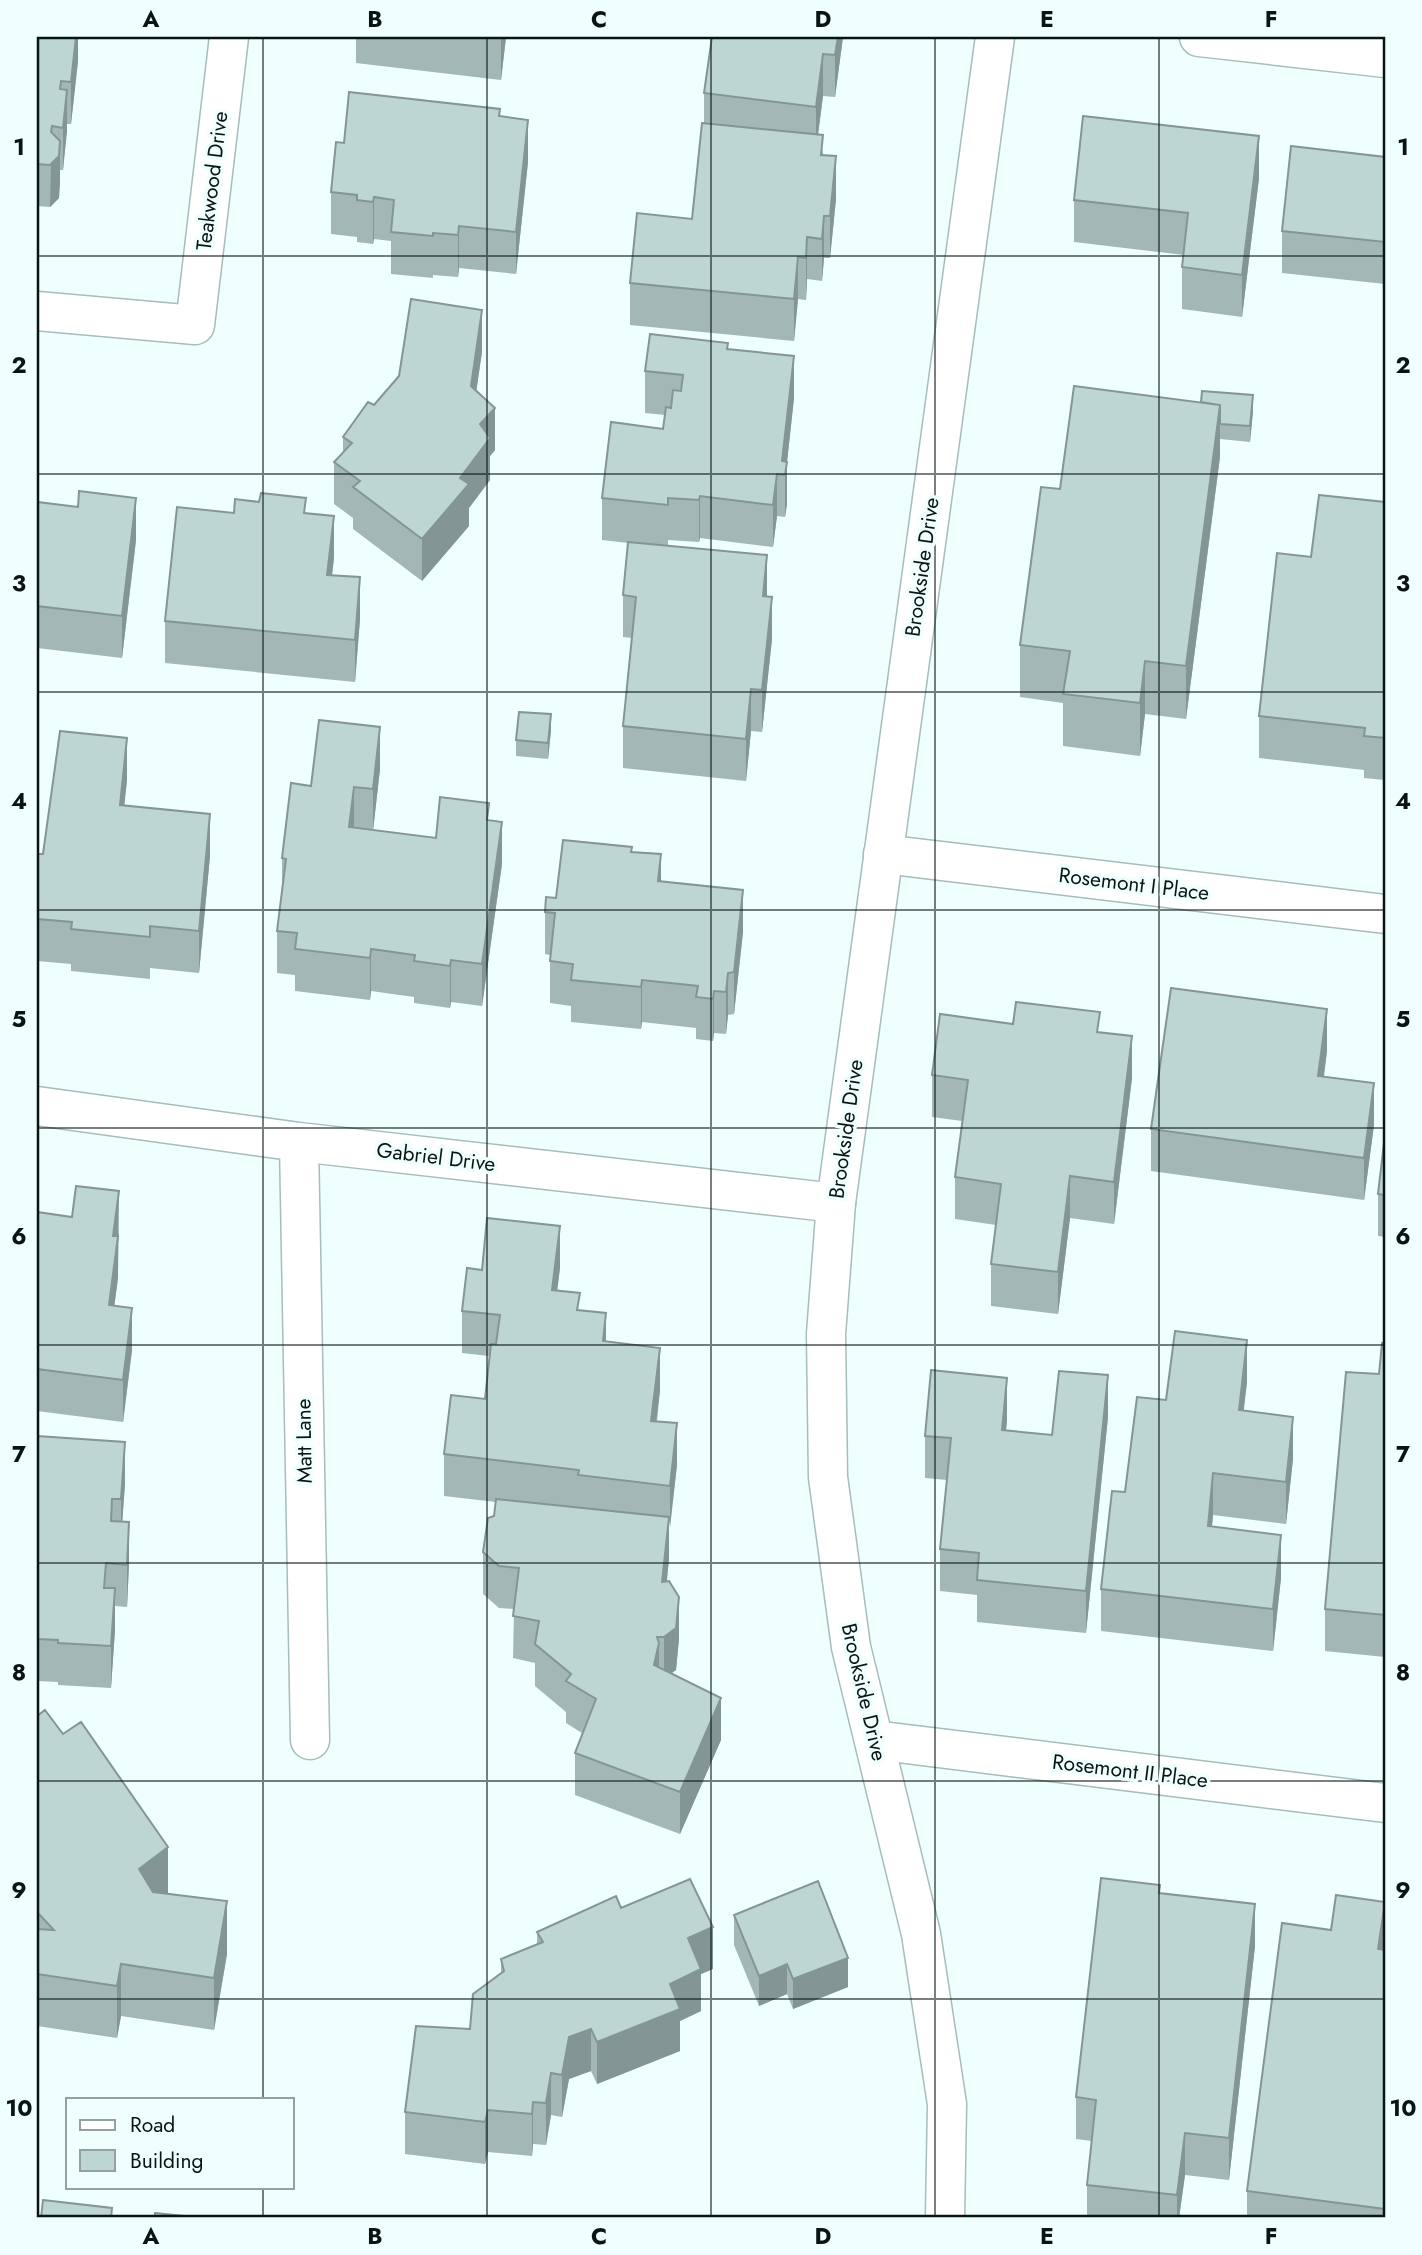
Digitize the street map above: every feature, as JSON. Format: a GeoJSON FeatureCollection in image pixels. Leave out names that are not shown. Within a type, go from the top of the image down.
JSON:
{"type":"FeatureCollection","features":[{"type":"Feature","properties":{"kind":"street","name":"Teakwood Drive"},"geometry":{"type":"LineString","coordinates":[[37,311],[195,325],[229,37]]}},
{"type":"Feature","properties":{"kind":"street","name":"Brookside Drive"},"geometry":{"type":"LineString","coordinates":[[945,2218],[947,2104],[921,1934],[851,1647],[828,1477],[826,1334],[836,1203],[995,37]]}},
{"type":"Feature","properties":{"kind":"street"},"geometry":{"type":"LineString","coordinates":[[1199,37],[1385,58]]}},
{"type":"Feature","properties":{"kind":"street","name":"Rosemont I Place"},"geometry":{"type":"LineString","coordinates":[[883,854],[1385,914]]}},
{"type":"Feature","properties":{"kind":"street","name":"Gabriel Drive"},"geometry":{"type":"LineString","coordinates":[[37,1106],[299,1142],[836,1203]]}},
{"type":"Feature","properties":{"kind":"street","name":"Matt Lane"},"geometry":{"type":"LineString","coordinates":[[299,1142],[310,1740]]}},
{"type":"Feature","properties":{"kind":"street","name":"Rosemont II Place"},"geometry":{"type":"LineString","coordinates":[[874,1740],[1385,1803]]}},
{"type":"Feature","properties":{"kind":"building"},"geometry":{"type":"Polygon","coordinates":[[[37,37],[76,37],[71,82],[61,81],[60,89],[67,90],[63,128],[52,126],[51,132],[60,141],[59,156],[50,165],[37,164],[37,37]]]}},
{"type":"Feature","properties":{"kind":"building"},"geometry":{"type":"Polygon","coordinates":[[[712,37],[838,37],[835,55],[823,54],[816,107],[704,93],[712,37]]]}},
{"type":"Feature","properties":{"kind":"building"},"geometry":{"type":"Polygon","coordinates":[[[349,92],[500,109],[499,116],[528,120],[516,232],[459,226],[458,235],[433,233],[433,236],[391,232],[394,200],[374,197],[373,202],[357,200],[357,195],[331,192],[336,142],[344,143],[349,92]]]}},
{"type":"Feature","properties":{"kind":"building"},"geometry":{"type":"Polygon","coordinates":[[[1083,116],[1259,136],[1242,275],[1182,267],[1188,213],[1074,200],[1083,116]]]}},
{"type":"Feature","properties":{"kind":"building"},"geometry":{"type":"Polygon","coordinates":[[[702,123],[823,135],[821,155],[836,156],[830,216],[824,216],[822,239],[807,237],[806,258],[798,257],[794,299],[630,283],[637,213],[692,219],[702,123]]]}},
{"type":"Feature","properties":{"kind":"building"},"geometry":{"type":"Polygon","coordinates":[[[1291,146],[1385,157],[1385,242],[1282,231],[1291,146]]]}},
{"type":"Feature","properties":{"kind":"building"},"geometry":{"type":"Polygon","coordinates":[[[411,299],[482,310],[471,386],[495,408],[480,424],[490,438],[460,478],[469,484],[422,539],[353,487],[360,481],[334,462],[352,443],[343,437],[368,402],[374,405],[399,376],[411,299]]]}},
{"type":"Feature","properties":{"kind":"building"},"geometry":{"type":"Polygon","coordinates":[[[650,334],[728,343],[727,349],[794,356],[782,461],[787,462],[785,475],[777,474],[773,505],[700,496],[699,500],[668,498],[668,505],[602,498],[611,422],[663,429],[666,407],[671,408],[673,390],[681,391],[683,375],[645,371],[650,334]]]}},
{"type":"Feature","properties":{"kind":"building"},"geometry":{"type":"Polygon","coordinates":[[[1074,386],[1220,405],[1186,666],[1145,661],[1140,703],[1063,694],[1070,651],[1020,645],[1041,487],[1060,489],[1074,386]]]}},
{"type":"Feature","properties":{"kind":"building"},"geometry":{"type":"Polygon","coordinates":[[[1202,391],[1253,395],[1250,426],[1220,424],[1220,405],[1201,402],[1202,391]]]}},
{"type":"Feature","properties":{"kind":"building"},"geometry":{"type":"Polygon","coordinates":[[[79,491],[136,498],[122,616],[37,606],[37,502],[78,507],[79,491]]]}},
{"type":"Feature","properties":{"kind":"building"},"geometry":{"type":"Polygon","coordinates":[[[261,493],[306,498],[304,513],[334,516],[327,575],[360,577],[355,640],[165,621],[177,507],[234,513],[235,499],[259,502],[261,493]]]}},
{"type":"Feature","properties":{"kind":"building"},"geometry":{"type":"Polygon","coordinates":[[[1319,495],[1385,502],[1385,738],[1364,736],[1365,728],[1259,716],[1277,553],[1311,557],[1319,495]]]}},
{"type":"Feature","properties":{"kind":"building"},"geometry":{"type":"Polygon","coordinates":[[[628,542],[767,555],[763,596],[772,597],[762,690],[751,689],[746,739],[623,726],[636,597],[623,595],[628,542]]]}},
{"type":"Feature","properties":{"kind":"building"},"geometry":{"type":"Polygon","coordinates":[[[519,712],[551,714],[548,743],[516,740],[519,712]]]}},
{"type":"Feature","properties":{"kind":"building"},"geometry":{"type":"Polygon","coordinates":[[[319,720],[380,727],[373,789],[354,787],[349,827],[436,838],[440,797],[489,803],[487,820],[502,822],[482,964],[451,960],[450,966],[414,961],[415,955],[371,949],[370,958],[295,949],[297,933],[277,931],[286,859],[282,858],[291,783],[311,786],[319,720]]]}},
{"type":"Feature","properties":{"kind":"building"},"geometry":{"type":"Polygon","coordinates":[[[60,731],[127,738],[120,805],[210,814],[199,931],[150,926],[150,937],[71,929],[72,922],[37,919],[37,854],[43,854],[60,731]]]}},
{"type":"Feature","properties":{"kind":"building"},"geometry":{"type":"Polygon","coordinates":[[[563,840],[632,847],[631,852],[661,854],[658,881],[743,890],[734,972],[728,973],[726,992],[714,991],[713,999],[696,997],[698,986],[642,980],[641,987],[571,980],[573,964],[550,961],[555,913],[545,912],[546,897],[556,898],[563,840]]]}},
{"type":"Feature","properties":{"kind":"building"},"geometry":{"type":"Polygon","coordinates":[[[1171,988],[1327,1009],[1318,1076],[1374,1083],[1364,1158],[1151,1129],[1171,988]]]}},
{"type":"Feature","properties":{"kind":"building"},"geometry":{"type":"Polygon","coordinates":[[[1016,1002],[1100,1012],[1097,1032],[1132,1036],[1114,1182],[1070,1176],[1058,1272],[991,1264],[1001,1184],[955,1177],[968,1080],[932,1075],[940,1014],[1013,1024],[1016,1002]]]}},
{"type":"Feature","properties":{"kind":"building"},"geometry":{"type":"Polygon","coordinates":[[[1385,1134],[1385,1195],[1378,1194],[1385,1134]]]}},
{"type":"Feature","properties":{"kind":"building"},"geometry":{"type":"Polygon","coordinates":[[[76,1186],[119,1191],[113,1236],[118,1236],[109,1305],[132,1308],[123,1380],[37,1369],[37,1212],[72,1217],[76,1186]]]}},
{"type":"Feature","properties":{"kind":"building"},"geometry":{"type":"Polygon","coordinates":[[[487,1218],[560,1226],[552,1290],[580,1293],[577,1310],[606,1313],[603,1341],[660,1348],[651,1421],[677,1423],[670,1486],[578,1475],[579,1470],[444,1454],[451,1395],[485,1399],[491,1344],[496,1344],[500,1315],[462,1311],[467,1268],[482,1270],[487,1218]]]}},
{"type":"Feature","properties":{"kind":"building"},"geometry":{"type":"Polygon","coordinates":[[[1175,1331],[1247,1340],[1239,1410],[1293,1417],[1286,1482],[1213,1473],[1208,1526],[1281,1535],[1273,1609],[1101,1589],[1112,1491],[1125,1492],[1137,1397],[1166,1400],[1175,1331]]]}},
{"type":"Feature","properties":{"kind":"building"},"geometry":{"type":"Polygon","coordinates":[[[1382,1343],[1385,1344],[1385,1615],[1325,1609],[1346,1372],[1379,1374],[1382,1343]]]}},
{"type":"Feature","properties":{"kind":"building"},"geometry":{"type":"Polygon","coordinates":[[[931,1370],[1007,1378],[1002,1430],[1052,1435],[1059,1371],[1108,1375],[1086,1591],[977,1580],[979,1553],[940,1549],[951,1438],[925,1436],[931,1370]]]}},
{"type":"Feature","properties":{"kind":"building"},"geometry":{"type":"Polygon","coordinates":[[[37,1436],[125,1442],[121,1499],[112,1499],[111,1521],[129,1522],[127,1565],[106,1563],[104,1588],[115,1588],[111,1646],[37,1639],[37,1436]]]}},
{"type":"Feature","properties":{"kind":"building"},"geometry":{"type":"Polygon","coordinates":[[[496,1499],[669,1517],[662,1582],[669,1581],[679,1597],[676,1628],[664,1637],[657,1637],[659,1643],[654,1665],[721,1698],[680,1792],[575,1753],[596,1699],[566,1681],[571,1674],[535,1644],[539,1621],[513,1616],[519,1568],[499,1566],[483,1552],[488,1518],[494,1516],[496,1499]]]}},
{"type":"Feature","properties":{"kind":"building"},"geometry":{"type":"Polygon","coordinates":[[[45,1710],[63,1734],[81,1722],[168,1847],[139,1869],[153,1892],[227,1901],[214,1978],[121,1964],[117,1986],[37,1974],[37,1929],[54,1930],[37,1912],[37,1716],[45,1710]]]}},
{"type":"Feature","properties":{"kind":"building"},"geometry":{"type":"Polygon","coordinates":[[[1101,1878],[1160,1885],[1159,1893],[1255,1904],[1229,2138],[1185,2133],[1177,2195],[1087,2185],[1096,2100],[1076,2097],[1101,1878]]]}},
{"type":"Feature","properties":{"kind":"building"},"geometry":{"type":"Polygon","coordinates":[[[690,1879],[713,1927],[688,1938],[701,1969],[670,1984],[680,2009],[597,2042],[591,2029],[569,2037],[562,2075],[551,2073],[546,2103],[533,2102],[532,2114],[488,2110],[485,2122],[405,2112],[416,2026],[470,2029],[473,1994],[504,1971],[501,1959],[543,1942],[537,1932],[616,1896],[621,1908],[690,1879]]]}},
{"type":"Feature","properties":{"kind":"building"},"geometry":{"type":"Polygon","coordinates":[[[818,1881],[848,1958],[793,1979],[787,1964],[759,1976],[734,1915],[818,1881]]]}},
{"type":"Feature","properties":{"kind":"building"},"geometry":{"type":"Polygon","coordinates":[[[1336,1895],[1385,1902],[1378,1949],[1385,1950],[1385,2209],[1247,2191],[1282,1923],[1331,1930],[1336,1895]]]}},
{"type":"Feature","properties":{"kind":"building"},"geometry":{"type":"Polygon","coordinates":[[[43,2200],[112,2208],[111,2218],[41,2218],[43,2200]]]}},
{"type":"Feature","properties":{"kind":"building"},"geometry":{"type":"Polygon","coordinates":[[[155,2213],[204,2218],[155,2218],[155,2213]]]}}]}
